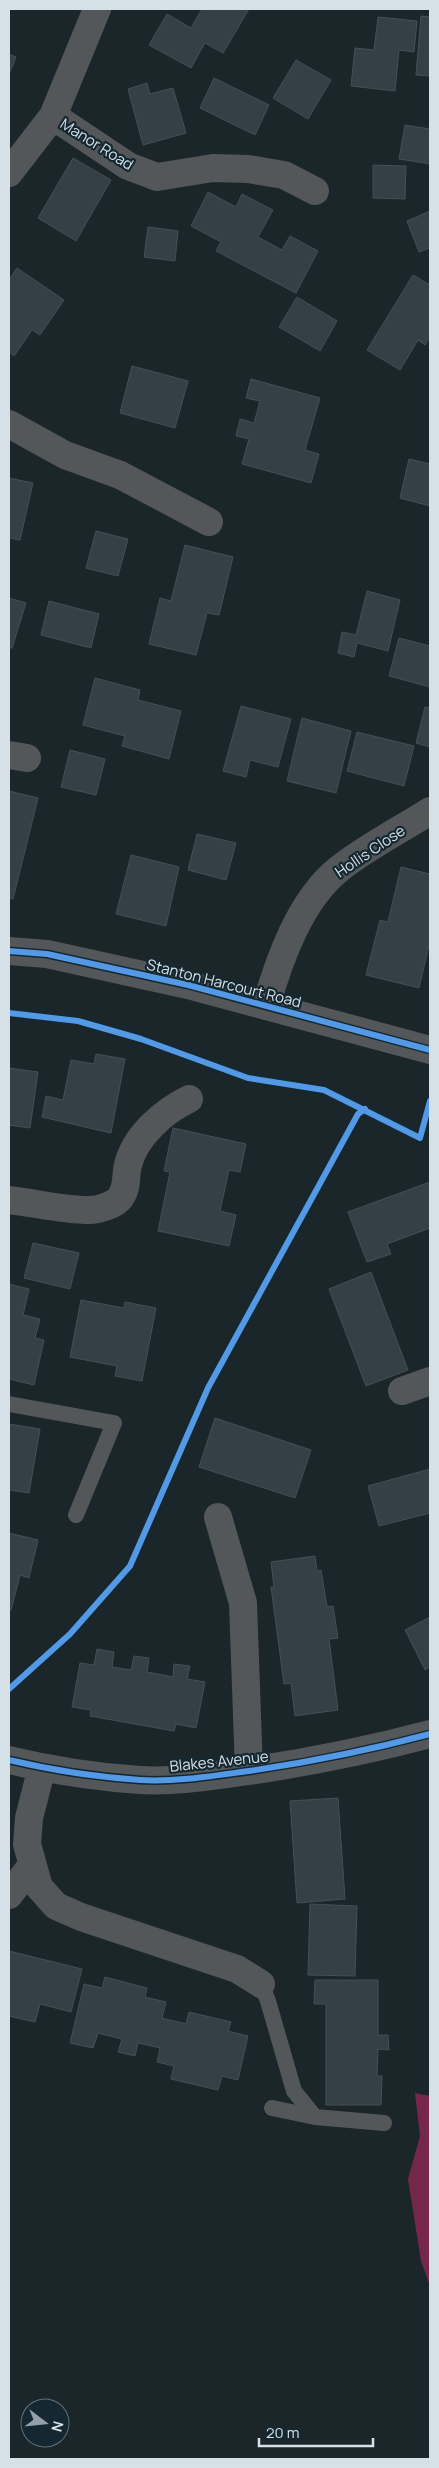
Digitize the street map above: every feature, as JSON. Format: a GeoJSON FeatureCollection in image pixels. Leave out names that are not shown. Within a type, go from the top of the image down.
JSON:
{"type":"FeatureCollection","features":[{"type":"Feature","properties":{"kind":"street","name":"Manor Road"},"geometry":{"type":"LineString","coordinates":[[9,173],[53,116],[98,9]]}},
{"type":"Feature","properties":{"kind":"street","name":"Manor Road"},"geometry":{"type":"LineString","coordinates":[[53,116],[128,166],[157,177],[213,168],[248,169],[284,175],[315,191]]}},
{"type":"Feature","properties":{"kind":"street"},"geometry":{"type":"LineString","coordinates":[[9,424],[65,455],[120,475],[209,522]]}},
{"type":"Feature","properties":{"kind":"street","name":"Hollis Close"},"geometry":{"type":"LineString","coordinates":[[266,1006],[278,963],[299,920],[322,887],[339,869],[430,811]]}},
{"type":"Feature","properties":{"kind":"street","name":"Stanton Harcourt Road"},"geometry":{"type":"LineString","coordinates":[[9,951],[71,959],[188,985],[430,1050]]}},
{"type":"Feature","properties":{"kind":"street"},"geometry":{"type":"LineString","coordinates":[[9,1200],[90,1210],[107,1206],[120,1199],[126,1187],[128,1164],[136,1146],[162,1116],[189,1099]]}},
{"type":"Feature","properties":{"kind":"street"},"geometry":{"type":"LineString","coordinates":[[402,1391],[430,1381]]}},
{"type":"Feature","properties":{"kind":"street","name":"Blakes Avenue"},"geometry":{"type":"LineString","coordinates":[[218,1517],[243,1603],[249,1771]]}},
{"type":"Feature","properties":{"kind":"street","name":"Blakes Avenue"},"geometry":{"type":"LineString","coordinates":[[9,1760],[42,1768],[140,1780],[187,1780],[355,1753],[430,1734]]}},
{"type":"Feature","properties":{"kind":"street"},"geometry":{"type":"LineString","coordinates":[[42,1768],[29,1818],[27,1844],[39,1887],[56,1906],[81,1917],[237,1969],[261,1984]]}},
{"type":"Feature","properties":{"kind":"street"},"geometry":{"type":"LineString","coordinates":[[9,1895],[32,1865]]}},
{"type":"Feature","properties":{"kind":"lane"},"geometry":{"type":"LineString","coordinates":[[9,1404],[114,1423],[76,1515]]}},
{"type":"Feature","properties":{"kind":"lane"},"geometry":{"type":"LineString","coordinates":[[261,1984],[268,2001],[294,2091],[316,2117]]}},
{"type":"Feature","properties":{"kind":"lane"},"geometry":{"type":"LineString","coordinates":[[272,2108],[316,2117],[384,2122]]}},
{"type":"Feature","properties":{"kind":"shaded area"},"geometry":{"type":"Polygon","coordinates":[[[415,2093],[430,2096],[430,2286],[421,2261],[408,2179],[420,2136],[415,2093]]]}},
{"type":"Feature","properties":{"kind":"building"},"geometry":{"type":"Polygon","coordinates":[[[202,9],[249,9],[223,53],[205,43],[191,68],[149,45],[167,14],[191,28],[202,9]]]}},
{"type":"Feature","properties":{"kind":"building"},"geometry":{"type":"Polygon","coordinates":[[[421,16],[430,17],[430,76],[416,75],[421,16]]]}},
{"type":"Feature","properties":{"kind":"building"},"geometry":{"type":"Polygon","coordinates":[[[378,17],[417,21],[414,52],[399,50],[395,91],[351,86],[355,48],[374,50],[378,17]]]}},
{"type":"Feature","properties":{"kind":"building"},"geometry":{"type":"Polygon","coordinates":[[[9,54],[16,57],[9,75],[9,54]]]}},
{"type":"Feature","properties":{"kind":"building"},"geometry":{"type":"Polygon","coordinates":[[[296,60],[331,80],[308,119],[273,98],[296,60]]]}},
{"type":"Feature","properties":{"kind":"building"},"geometry":{"type":"Polygon","coordinates":[[[214,78],[269,105],[255,135],[200,108],[214,78]]]}},
{"type":"Feature","properties":{"kind":"building"},"geometry":{"type":"Polygon","coordinates":[[[147,83],[150,94],[173,88],[186,133],[143,145],[128,89],[147,83]]]}},
{"type":"Feature","properties":{"kind":"building"},"geometry":{"type":"Polygon","coordinates":[[[405,125],[430,129],[430,164],[399,159],[405,125]]]}},
{"type":"Feature","properties":{"kind":"building"},"geometry":{"type":"Polygon","coordinates":[[[73,158],[111,180],[76,241],[38,218],[73,158]]]}},
{"type":"Feature","properties":{"kind":"building"},"geometry":{"type":"Polygon","coordinates":[[[373,165],[406,166],[405,199],[373,198],[373,165]]]}},
{"type":"Feature","properties":{"kind":"building"},"geometry":{"type":"Polygon","coordinates":[[[208,192],[236,207],[242,194],[273,210],[258,237],[282,250],[290,236],[318,251],[296,293],[216,251],[221,242],[191,226],[208,192]]]}},
{"type":"Feature","properties":{"kind":"building"},"geometry":{"type":"Polygon","coordinates":[[[430,211],[430,248],[419,252],[407,221],[430,211]]]}},
{"type":"Feature","properties":{"kind":"building"},"geometry":{"type":"Polygon","coordinates":[[[148,227],[178,231],[175,261],[144,257],[148,227]]]}},
{"type":"Feature","properties":{"kind":"building"},"geometry":{"type":"Polygon","coordinates":[[[17,268],[64,300],[40,335],[32,330],[14,356],[9,352],[9,280],[17,268]]]}},
{"type":"Feature","properties":{"kind":"building"},"geometry":{"type":"Polygon","coordinates":[[[413,275],[430,285],[430,337],[425,345],[418,340],[400,370],[367,350],[413,275]]]}},
{"type":"Feature","properties":{"kind":"building"},"geometry":{"type":"Polygon","coordinates":[[[297,297],[337,321],[320,351],[279,327],[297,297]]]}},
{"type":"Feature","properties":{"kind":"building"},"geometry":{"type":"Polygon","coordinates":[[[132,366],[188,381],[175,428],[120,413],[132,366]]]}},
{"type":"Feature","properties":{"kind":"building"},"geometry":{"type":"Polygon","coordinates":[[[251,379],[320,398],[305,450],[319,454],[311,483],[242,464],[249,439],[236,436],[240,419],[254,423],[260,401],[246,398],[251,379]]]}},
{"type":"Feature","properties":{"kind":"building"},"geometry":{"type":"Polygon","coordinates":[[[409,459],[430,464],[430,506],[400,498],[409,459]]]}},
{"type":"Feature","properties":{"kind":"building"},"geometry":{"type":"Polygon","coordinates":[[[9,478],[33,483],[20,540],[9,538],[9,478]]]}},
{"type":"Feature","properties":{"kind":"building"},"geometry":{"type":"Polygon","coordinates":[[[96,531],[128,539],[118,576],[86,568],[96,531]]]}},
{"type":"Feature","properties":{"kind":"building"},"geometry":{"type":"Polygon","coordinates":[[[185,545],[233,557],[219,615],[207,613],[196,655],[149,644],[160,598],[171,601],[185,545]]]}},
{"type":"Feature","properties":{"kind":"building"},"geometry":{"type":"Polygon","coordinates":[[[367,591],[400,600],[388,651],[357,643],[354,657],[338,653],[342,632],[356,635],[367,591]]]}},
{"type":"Feature","properties":{"kind":"building"},"geometry":{"type":"Polygon","coordinates":[[[9,598],[26,603],[12,648],[9,648],[9,598]]]}},
{"type":"Feature","properties":{"kind":"building"},"geometry":{"type":"Polygon","coordinates":[[[49,601],[99,614],[91,648],[41,635],[49,601]]]}},
{"type":"Feature","properties":{"kind":"building"},"geometry":{"type":"Polygon","coordinates":[[[399,638],[430,646],[430,687],[389,676],[399,638]]]}},
{"type":"Feature","properties":{"kind":"building"},"geometry":{"type":"Polygon","coordinates":[[[95,678],[140,690],[138,700],[181,711],[169,759],[122,746],[125,736],[83,725],[95,678]]]}},
{"type":"Feature","properties":{"kind":"building"},"geometry":{"type":"Polygon","coordinates":[[[241,706],[291,719],[278,767],[250,760],[246,777],[223,771],[241,706]]]}},
{"type":"Feature","properties":{"kind":"building"},"geometry":{"type":"Polygon","coordinates":[[[425,707],[430,708],[430,747],[416,743],[425,707]]]}},
{"type":"Feature","properties":{"kind":"building"},"geometry":{"type":"Polygon","coordinates":[[[302,718],[351,731],[336,793],[287,781],[302,718]]]}},
{"type":"Feature","properties":{"kind":"building"},"geometry":{"type":"Polygon","coordinates":[[[357,732],[414,746],[404,786],[347,771],[357,732]]]}},
{"type":"Feature","properties":{"kind":"building"},"geometry":{"type":"Polygon","coordinates":[[[70,750],[105,759],[96,795],[61,787],[70,750]]]}},
{"type":"Feature","properties":{"kind":"building"},"geometry":{"type":"Polygon","coordinates":[[[9,791],[38,798],[13,899],[9,898],[9,791]]]}},
{"type":"Feature","properties":{"kind":"building"},"geometry":{"type":"Polygon","coordinates":[[[197,834],[236,843],[226,880],[188,870],[197,834]]]}},
{"type":"Feature","properties":{"kind":"building"},"geometry":{"type":"Polygon","coordinates":[[[131,855],[179,867],[166,926],[116,914],[131,855]]]}},
{"type":"Feature","properties":{"kind":"building"},"geometry":{"type":"Polygon","coordinates":[[[401,867],[430,874],[430,941],[419,988],[366,975],[380,920],[388,922],[401,867]]]}},
{"type":"Feature","properties":{"kind":"building"},"geometry":{"type":"Polygon","coordinates":[[[96,1054],[125,1059],[111,1133],[42,1117],[46,1096],[63,1100],[71,1060],[94,1064],[96,1054]]]}},
{"type":"Feature","properties":{"kind":"building"},"geometry":{"type":"Polygon","coordinates":[[[9,1068],[38,1072],[30,1128],[9,1125],[9,1068]]]}},
{"type":"Feature","properties":{"kind":"building"},"geometry":{"type":"Polygon","coordinates":[[[173,1128],[246,1144],[240,1172],[229,1170],[220,1211],[236,1215],[229,1246],[158,1231],[170,1172],[164,1171],[173,1128]]]}},
{"type":"Feature","properties":{"kind":"building"},"geometry":{"type":"Polygon","coordinates":[[[430,1182],[430,1228],[387,1244],[391,1254],[367,1262],[348,1212],[430,1182]]]}},
{"type":"Feature","properties":{"kind":"building"},"geometry":{"type":"Polygon","coordinates":[[[33,1243],[79,1253],[70,1289],[24,1278],[33,1243]]]}},
{"type":"Feature","properties":{"kind":"building"},"geometry":{"type":"Polygon","coordinates":[[[371,1272],[408,1370],[366,1386],[329,1289],[371,1272]]]}},
{"type":"Feature","properties":{"kind":"building"},"geometry":{"type":"Polygon","coordinates":[[[9,1284],[29,1289],[23,1315],[40,1319],[35,1338],[44,1340],[34,1385],[9,1379],[9,1284]]]}},
{"type":"Feature","properties":{"kind":"building"},"geometry":{"type":"Polygon","coordinates":[[[81,1300],[124,1308],[125,1302],[156,1308],[142,1381],[115,1376],[117,1366],[70,1357],[81,1300]]]}},
{"type":"Feature","properties":{"kind":"building"},"geometry":{"type":"Polygon","coordinates":[[[215,1418],[311,1450],[295,1498],[199,1467],[215,1418]]]}},
{"type":"Feature","properties":{"kind":"building"},"geometry":{"type":"Polygon","coordinates":[[[9,1424],[40,1429],[29,1493],[9,1490],[9,1424]]]}},
{"type":"Feature","properties":{"kind":"building"},"geometry":{"type":"Polygon","coordinates":[[[430,1469],[430,1513],[379,1526],[368,1486],[430,1469]]]}},
{"type":"Feature","properties":{"kind":"building"},"geometry":{"type":"Polygon","coordinates":[[[9,1533],[38,1540],[29,1578],[20,1575],[11,1610],[9,1610],[9,1533]]]}},
{"type":"Feature","properties":{"kind":"building"},"geometry":{"type":"Polygon","coordinates":[[[315,1556],[317,1571],[321,1570],[327,1607],[333,1606],[338,1638],[329,1639],[338,1710],[295,1716],[291,1683],[284,1684],[271,1587],[274,1587],[271,1562],[315,1556]]]}},
{"type":"Feature","properties":{"kind":"building"},"geometry":{"type":"Polygon","coordinates":[[[430,1617],[430,1667],[425,1670],[405,1630],[430,1617]]]}},
{"type":"Feature","properties":{"kind":"building"},"geometry":{"type":"Polygon","coordinates":[[[97,1649],[114,1652],[112,1667],[131,1670],[134,1656],[149,1658],[147,1672],[173,1677],[174,1664],[190,1666],[187,1679],[205,1682],[196,1728],[176,1724],[174,1731],[90,1716],[91,1710],[72,1707],[80,1663],[94,1665],[97,1649]]]}},
{"type":"Feature","properties":{"kind":"building"},"geometry":{"type":"Polygon","coordinates":[[[338,1798],[345,1899],[297,1903],[290,1801],[338,1798]]]}},
{"type":"Feature","properties":{"kind":"building"},"geometry":{"type":"Polygon","coordinates":[[[310,1904],[357,1906],[355,1976],[308,1975],[310,1904]]]}},
{"type":"Feature","properties":{"kind":"building"},"geometry":{"type":"Polygon","coordinates":[[[9,1951],[82,1969],[71,2012],[40,2004],[35,2022],[9,2016],[9,1951]]]}},
{"type":"Feature","properties":{"kind":"building"},"geometry":{"type":"Polygon","coordinates":[[[105,1977],[147,1988],[145,1997],[166,2002],[162,2018],[186,2024],[189,2012],[231,2022],[228,2031],[248,2036],[238,2080],[222,2076],[218,2090],[171,2079],[174,2066],[157,2062],[160,2048],[138,2043],[135,2056],[118,2052],[122,2039],[98,2033],[93,2048],[70,2043],[84,1984],[102,1988],[105,1977]]]}},
{"type":"Feature","properties":{"kind":"building"},"geometry":{"type":"Polygon","coordinates":[[[315,1980],[378,1980],[378,2035],[388,2035],[389,2050],[378,2049],[377,2076],[382,2076],[381,2105],[326,2105],[326,2004],[314,2004],[315,1980]]]}},
{"type":"Feature","properties":{"kind":"cycle path"},"geometry":{"type":"LineString","coordinates":[[9,951],[47,954],[188,985],[430,1050]]}},
{"type":"Feature","properties":{"kind":"cycle path"},"geometry":{"type":"LineString","coordinates":[[9,1013],[78,1021],[141,1039],[248,1078],[324,1090],[420,1138],[430,1101]]}},
{"type":"Feature","properties":{"kind":"cycle path"},"geometry":{"type":"LineString","coordinates":[[9,1689],[70,1634],[130,1566],[208,1388],[358,1114],[365,1109]]}},
{"type":"Feature","properties":{"kind":"cycle path"},"geometry":{"type":"LineString","coordinates":[[9,1760],[57,1770],[107,1777],[140,1780],[181,1779],[208,1777],[317,1760],[430,1734]]}}]}
